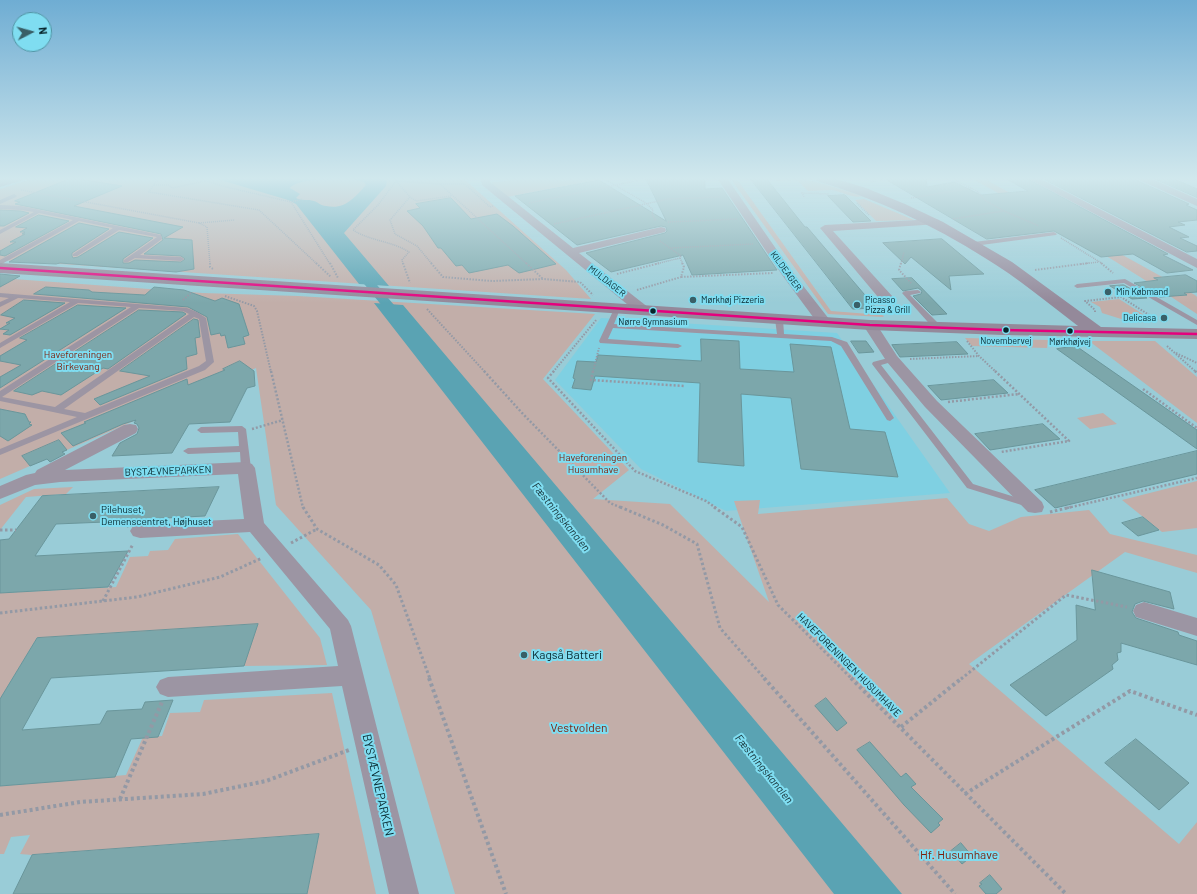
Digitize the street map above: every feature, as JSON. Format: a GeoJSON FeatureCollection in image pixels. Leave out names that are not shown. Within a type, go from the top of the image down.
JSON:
{"type":"FeatureCollection","features":[{"type":"Feature","properties":{"kind":"street","name":"MULDAGER"},"geometry":{"type":"LineString","coordinates":[[531,220],[603,278],[616,304]]}},
{"type":"Feature","properties":{"kind":"street","name":"KILDEAGER"},"geometry":{"type":"LineString","coordinates":[[750,220],[786,272],[824,322]]}},
{"type":"Feature","properties":{"kind":"street"},"geometry":{"type":"LineString","coordinates":[[930,220],[974,244],[1097,332]]}},
{"type":"Feature","properties":{"kind":"street"},"geometry":{"type":"LineString","coordinates":[[1112,220],[1197,264]]}},
{"type":"Feature","properties":{"kind":"street"},"geometry":{"type":"LineString","coordinates":[[888,300],[825,228],[935,222]]}},
{"type":"Feature","properties":{"kind":"street"},"geometry":{"type":"LineString","coordinates":[[570,252],[648,233],[659,226]]}},
{"type":"Feature","properties":{"kind":"street"},"geometry":{"type":"LineString","coordinates":[[0,268],[211,283],[415,295],[616,304],[644,310],[870,325],[956,329],[1197,334]]}},
{"type":"Feature","properties":{"kind":"street"},"geometry":{"type":"LineString","coordinates":[[870,325],[892,359],[931,404],[1035,507]]}},
{"type":"Feature","properties":{"kind":"street","name":"BYSTÆVNEPARKEN"},"geometry":{"type":"LineString","coordinates":[[0,493],[32,479],[130,429]]}},
{"type":"Feature","properties":{"kind":"street","name":"BYSTÆVNEPARKEN"},"geometry":{"type":"LineString","coordinates":[[32,479],[245,458],[255,525],[340,626],[404,894]]}},
{"type":"Feature","properties":{"kind":"street"},"geometry":{"type":"LineString","coordinates":[[140,531],[255,525]]}},
{"type":"Feature","properties":{"kind":"street"},"geometry":{"type":"LineString","coordinates":[[1144,611],[1197,627]]}},
{"type":"Feature","properties":{"kind":"street"},"geometry":{"type":"LineString","coordinates":[[168,687],[352,675]]}},
{"type":"Feature","properties":{"kind":"lane"},"geometry":{"type":"LineString","coordinates":[[0,232],[23,220]]}},
{"type":"Feature","properties":{"kind":"lane"},"geometry":{"type":"LineString","coordinates":[[0,263],[77,220],[160,238],[126,261]]}},
{"type":"Feature","properties":{"kind":"lane"},"geometry":{"type":"LineString","coordinates":[[76,255],[118,228]]}},
{"type":"Feature","properties":{"kind":"lane"},"geometry":{"type":"LineString","coordinates":[[974,244],[1054,234]]}},
{"type":"Feature","properties":{"kind":"lane"},"geometry":{"type":"LineString","coordinates":[[132,256],[181,259]]}},
{"type":"Feature","properties":{"kind":"lane"},"geometry":{"type":"LineString","coordinates":[[1077,286],[1125,281],[1197,323]]}},
{"type":"Feature","properties":{"kind":"lane"},"geometry":{"type":"LineString","coordinates":[[918,292],[906,293],[938,328]]}},
{"type":"Feature","properties":{"kind":"lane"},"geometry":{"type":"LineString","coordinates":[[0,296],[185,309],[195,313],[202,318],[204,322],[210,362],[202,368],[0,452]]}},
{"type":"Feature","properties":{"kind":"lane"},"geometry":{"type":"LineString","coordinates":[[0,306],[16,297]]}},
{"type":"Feature","properties":{"kind":"lane"},"geometry":{"type":"LineString","coordinates":[[0,346],[76,301]]}},
{"type":"Feature","properties":{"kind":"lane"},"geometry":{"type":"LineString","coordinates":[[616,304],[610,326],[603,341],[678,346]]}},
{"type":"Feature","properties":{"kind":"lane"},"geometry":{"type":"LineString","coordinates":[[0,395],[138,306]]}},
{"type":"Feature","properties":{"kind":"lane"},"geometry":{"type":"LineString","coordinates":[[57,410],[195,313]]}},
{"type":"Feature","properties":{"kind":"lane"},"geometry":{"type":"LineString","coordinates":[[779,319],[781,336]]}},
{"type":"Feature","properties":{"kind":"lane"},"geometry":{"type":"LineString","coordinates":[[610,326],[832,339],[844,344],[890,418]]}},
{"type":"Feature","properties":{"kind":"lane"},"geometry":{"type":"LineString","coordinates":[[892,359],[876,364],[970,486],[1035,507]]}},
{"type":"Feature","properties":{"kind":"lane"},"geometry":{"type":"LineString","coordinates":[[0,399],[86,416]]}},
{"type":"Feature","properties":{"kind":"lane"},"geometry":{"type":"LineString","coordinates":[[188,451],[245,458],[242,429],[201,430]]}},
{"type":"Feature","properties":{"kind":"path"},"geometry":{"type":"LineString","coordinates":[[181,220],[199,223],[235,220]]}},
{"type":"Feature","properties":{"kind":"path"},"geometry":{"type":"LineString","coordinates":[[270,220],[331,276],[337,290]]}},
{"type":"Feature","properties":{"kind":"path"},"geometry":{"type":"LineString","coordinates":[[303,220],[328,258],[337,290]]}},
{"type":"Feature","properties":{"kind":"path"},"geometry":{"type":"LineString","coordinates":[[363,220],[353,230],[359,235],[402,246],[409,252],[402,260],[415,295],[518,408],[610,503],[663,525],[697,544],[720,628],[956,894]]}},
{"type":"Feature","properties":{"kind":"path"},"geometry":{"type":"LineString","coordinates":[[390,220],[395,234],[417,246],[443,277],[492,281],[544,279],[580,282],[616,304],[658,285],[681,277],[786,272]]}},
{"type":"Feature","properties":{"kind":"path"},"geometry":{"type":"LineString","coordinates":[[478,220],[544,279]]}},
{"type":"Feature","properties":{"kind":"path"},"geometry":{"type":"LineString","coordinates":[[540,227],[572,220]]}},
{"type":"Feature","properties":{"kind":"path"},"geometry":{"type":"LineString","coordinates":[[655,220],[659,226],[730,220]]}},
{"type":"Feature","properties":{"kind":"path"},"geometry":{"type":"LineString","coordinates":[[874,220],[879,225]]}},
{"type":"Feature","properties":{"kind":"path"},"geometry":{"type":"LineString","coordinates":[[935,222],[949,220]]}},
{"type":"Feature","properties":{"kind":"path"},"geometry":{"type":"LineString","coordinates":[[174,308],[223,276],[210,267],[207,227],[199,223]]}},
{"type":"Feature","properties":{"kind":"path"},"geometry":{"type":"LineString","coordinates":[[648,233],[681,256],[680,258],[684,267],[681,277]]}},
{"type":"Feature","properties":{"kind":"path"},"geometry":{"type":"LineString","coordinates":[[670,248],[766,244]]}},
{"type":"Feature","properties":{"kind":"path"},"geometry":{"type":"LineString","coordinates":[[904,252],[899,270],[911,283]]}},
{"type":"Feature","properties":{"kind":"path"},"geometry":{"type":"LineString","coordinates":[[603,278],[680,258]]}},
{"type":"Feature","properties":{"kind":"path"},"geometry":{"type":"LineString","coordinates":[[1015,272],[1100,262]]}},
{"type":"Feature","properties":{"kind":"path"},"geometry":{"type":"LineString","coordinates":[[211,283],[215,292],[254,306],[257,311],[303,508],[317,529],[379,565],[396,585],[506,894]]}},
{"type":"Feature","properties":{"kind":"path"},"geometry":{"type":"LineString","coordinates":[[1095,312],[1095,310],[1085,301],[1121,297],[1178,333]]}},
{"type":"Feature","properties":{"kind":"path","name":"HAVEFORENINGEN HUSUMHAVE"},"geometry":{"type":"LineString","coordinates":[[616,304],[548,378],[635,471],[706,501],[742,527],[778,605],[1066,894]]}},
{"type":"Feature","properties":{"kind":"path"},"geometry":{"type":"LineString","coordinates":[[956,329],[979,356],[1068,441],[982,455]]}},
{"type":"Feature","properties":{"kind":"path"},"geometry":{"type":"LineString","coordinates":[[1152,333],[1197,373]]}},
{"type":"Feature","properties":{"kind":"path"},"geometry":{"type":"LineString","coordinates":[[603,341],[591,380],[685,386]]}},
{"type":"Feature","properties":{"kind":"path"},"geometry":{"type":"LineString","coordinates":[[1172,351],[1197,363]]}},
{"type":"Feature","properties":{"kind":"path"},"geometry":{"type":"LineString","coordinates":[[892,359],[979,356]]}},
{"type":"Feature","properties":{"kind":"path"},"geometry":{"type":"LineString","coordinates":[[1143,389],[1197,428]]}},
{"type":"Feature","properties":{"kind":"path"},"geometry":{"type":"LineString","coordinates":[[931,404],[1019,394]]}},
{"type":"Feature","properties":{"kind":"path"},"geometry":{"type":"LineString","coordinates":[[242,432],[283,420]]}},
{"type":"Feature","properties":{"kind":"path"},"geometry":{"type":"LineString","coordinates":[[1035,507],[1048,512],[1197,478]]}},
{"type":"Feature","properties":{"kind":"path"},"geometry":{"type":"LineString","coordinates":[[0,613],[137,597],[220,577],[245,567],[317,529]]}},
{"type":"Feature","properties":{"kind":"path"},"geometry":{"type":"LineString","coordinates":[[0,530],[16,530]]}},
{"type":"Feature","properties":{"kind":"path"},"geometry":{"type":"LineString","coordinates":[[102,602],[140,531]]}},
{"type":"Feature","properties":{"kind":"path"},"geometry":{"type":"LineString","coordinates":[[901,727],[1066,595],[1144,611]]}},
{"type":"Feature","properties":{"kind":"path"},"geometry":{"type":"LineString","coordinates":[[120,800],[168,687]]}},
{"type":"Feature","properties":{"kind":"path"},"geometry":{"type":"LineString","coordinates":[[965,794],[1130,691],[1197,715]]}},
{"type":"Feature","properties":{"kind":"path"},"geometry":{"type":"LineString","coordinates":[[0,815],[80,802],[203,794],[266,781],[368,742]]}},
{"type":"Feature","properties":{"kind":"shaded area","name":"Nørre Gymnasium"},"geometry":{"type":"Polygon","coordinates":[[[601,318],[837,333],[950,493],[726,511],[641,469],[555,380],[601,318]]]}},
{"type":"Feature","properties":{"kind":"green space"},"geometry":{"type":"Polygon","coordinates":[[[0,220],[510,220],[566,270],[591,299],[0,260],[0,220]]]}},
{"type":"Feature","properties":{"kind":"green space"},"geometry":{"type":"Polygon","coordinates":[[[760,220],[766,220],[831,311],[884,316],[828,314],[760,220]]]}},
{"type":"Feature","properties":{"kind":"green space"},"geometry":{"type":"Polygon","coordinates":[[[875,220],[914,220],[876,221],[875,220]]]}},
{"type":"Feature","properties":{"kind":"green space"},"geometry":{"type":"Polygon","coordinates":[[[1046,220],[1059,220],[1195,295],[1197,297],[1197,314],[1142,278],[1046,220]]]}},
{"type":"Feature","properties":{"kind":"green space"},"geometry":{"type":"Polygon","coordinates":[[[0,278],[203,293],[298,296],[595,314],[543,379],[629,470],[593,499],[670,504],[769,602],[734,501],[760,500],[758,514],[947,498],[969,524],[989,531],[1021,517],[1089,510],[1110,534],[1197,555],[1197,573],[1125,552],[969,664],[1179,844],[1197,822],[1197,894],[455,894],[371,610],[276,505],[256,368],[0,479],[0,278]]]}},
{"type":"Feature","properties":{"kind":"green space"},"geometry":{"type":"Polygon","coordinates":[[[1119,299],[1157,323],[1134,323],[1102,313],[1100,307],[1091,302],[1119,299]]]}},
{"type":"Feature","properties":{"kind":"green space"},"geometry":{"type":"Polygon","coordinates":[[[965,338],[1048,340],[1047,348],[972,346],[965,338]]]}},
{"type":"Feature","properties":{"kind":"green space"},"geometry":{"type":"Polygon","coordinates":[[[1089,341],[1155,341],[1197,377],[1197,423],[1089,341]]]}},
{"type":"Feature","properties":{"kind":"green space"},"geometry":{"type":"Polygon","coordinates":[[[1103,413],[1117,424],[1090,429],[1077,418],[1103,413]]]}},
{"type":"Feature","properties":{"kind":"green space"},"geometry":{"type":"Polygon","coordinates":[[[1197,481],[1197,528],[1162,532],[1122,500],[1197,481]]]}},
{"type":"Feature","properties":{"kind":"green space"},"geometry":{"type":"Polygon","coordinates":[[[73,487],[66,494],[26,497],[0,530],[0,505],[34,489],[73,487]]]}},
{"type":"Feature","properties":{"kind":"green space"},"geometry":{"type":"Polygon","coordinates":[[[238,534],[320,638],[327,665],[244,666],[37,638],[0,699],[0,593],[116,587],[130,557],[148,556],[150,551],[168,550],[175,539],[238,534]]]}},
{"type":"Feature","properties":{"kind":"green space"},"geometry":{"type":"Polygon","coordinates":[[[332,693],[376,894],[307,894],[319,834],[32,855],[20,854],[30,835],[11,837],[4,854],[0,854],[0,786],[126,775],[143,737],[162,736],[170,713],[200,712],[204,700],[332,693]]]}},
{"type":"Feature","properties":{"kind":"water"},"geometry":{"type":"Polygon","coordinates":[[[308,220],[356,220],[344,233],[389,286],[359,284],[308,220]]]}},
{"type":"Feature","properties":{"kind":"water"},"geometry":{"type":"Polygon","coordinates":[[[374,303],[403,305],[902,894],[834,894],[374,303]]]}},
{"type":"Feature","properties":{"kind":"building"},"geometry":{"type":"Polygon","coordinates":[[[0,220],[16,220],[4,226],[0,226],[0,220]]]}},
{"type":"Feature","properties":{"kind":"building"},"geometry":{"type":"Polygon","coordinates":[[[30,220],[69,221],[5,256],[0,255],[0,251],[16,242],[10,242],[25,234],[22,234],[25,232],[20,232],[27,228],[16,227],[30,220]]]}},
{"type":"Feature","properties":{"kind":"building"},"geometry":{"type":"Polygon","coordinates":[[[92,220],[145,220],[183,227],[164,238],[192,240],[194,269],[176,272],[60,263],[9,262],[79,223],[109,229],[72,253],[73,258],[78,257],[119,232],[153,238],[123,259],[123,263],[129,263],[135,260],[181,262],[185,259],[181,256],[144,254],[163,240],[161,234],[92,220]]]}},
{"type":"Feature","properties":{"kind":"building"},"geometry":{"type":"Polygon","coordinates":[[[416,220],[505,220],[556,264],[519,273],[508,265],[469,273],[462,265],[456,266],[441,248],[438,248],[423,226],[416,220]]]}},
{"type":"Feature","properties":{"kind":"building"},"geometry":{"type":"Polygon","coordinates":[[[545,220],[664,220],[666,221],[665,220],[743,220],[777,270],[692,275],[683,255],[611,272],[586,253],[665,233],[667,231],[666,227],[661,226],[577,245],[545,220]]]}},
{"type":"Feature","properties":{"kind":"building"},"geometry":{"type":"Polygon","coordinates":[[[783,220],[799,220],[805,227],[807,227],[876,308],[853,309],[783,220]]]}},
{"type":"Feature","properties":{"kind":"building"},"geometry":{"type":"Polygon","coordinates":[[[851,220],[871,221],[853,222],[851,220]]]}},
{"type":"Feature","properties":{"kind":"building"},"geometry":{"type":"Polygon","coordinates":[[[954,220],[1104,220],[1168,254],[1163,255],[1193,270],[1167,273],[1133,254],[1101,257],[1054,231],[987,239],[954,220]]]}},
{"type":"Feature","properties":{"kind":"building"},"geometry":{"type":"Polygon","coordinates":[[[1124,220],[1197,220],[1178,222],[1185,225],[1169,227],[1189,237],[1180,238],[1197,246],[1197,251],[1187,252],[1124,220]]]}},
{"type":"Feature","properties":{"kind":"building"},"geometry":{"type":"Polygon","coordinates":[[[942,239],[984,274],[949,276],[951,290],[911,257],[905,264],[883,243],[942,239]]]}},
{"type":"Feature","properties":{"kind":"building"},"geometry":{"type":"Polygon","coordinates":[[[0,274],[20,276],[0,287],[0,274]]]}},
{"type":"Feature","properties":{"kind":"building"},"geometry":{"type":"Polygon","coordinates":[[[1186,275],[1197,281],[1197,292],[1184,293],[1187,295],[1160,297],[1134,283],[1158,280],[1154,278],[1186,275]]]}},
{"type":"Feature","properties":{"kind":"building"},"geometry":{"type":"Polygon","coordinates":[[[912,278],[947,314],[932,315],[913,296],[921,294],[922,291],[918,288],[903,291],[892,279],[912,278]]]}},
{"type":"Feature","properties":{"kind":"building"},"geometry":{"type":"Polygon","coordinates":[[[1124,285],[1147,298],[1132,299],[1110,286],[1124,285]]]}},
{"type":"Feature","properties":{"kind":"building"},"geometry":{"type":"Polygon","coordinates":[[[46,287],[89,290],[92,292],[145,295],[154,287],[184,290],[215,301],[222,298],[239,304],[249,335],[243,337],[245,344],[228,348],[225,335],[221,336],[220,333],[211,335],[207,317],[188,307],[34,294],[46,287]]]}},
{"type":"Feature","properties":{"kind":"building"},"geometry":{"type":"Polygon","coordinates":[[[24,300],[65,303],[10,335],[3,334],[9,330],[0,329],[10,323],[6,323],[15,318],[1,315],[24,300]]]}},
{"type":"Feature","properties":{"kind":"building"},"geometry":{"type":"Polygon","coordinates":[[[78,305],[126,308],[0,388],[0,377],[21,365],[0,361],[0,356],[27,340],[20,338],[78,305]]]}},
{"type":"Feature","properties":{"kind":"building"},"geometry":{"type":"Polygon","coordinates":[[[139,310],[183,312],[186,314],[108,369],[103,368],[61,395],[42,391],[32,395],[14,391],[139,310]]]}},
{"type":"Feature","properties":{"kind":"building"},"geometry":{"type":"Polygon","coordinates":[[[194,319],[198,320],[200,337],[195,338],[197,354],[186,357],[187,369],[100,405],[94,399],[150,376],[120,371],[194,319]]]}},
{"type":"Feature","properties":{"kind":"building"},"geometry":{"type":"Polygon","coordinates":[[[701,339],[739,341],[740,369],[794,372],[790,344],[831,347],[850,429],[885,432],[898,477],[801,469],[791,398],[741,394],[744,466],[698,462],[700,383],[595,376],[591,390],[572,388],[575,379],[573,378],[577,361],[596,362],[598,355],[701,361],[701,339]]]}},
{"type":"Feature","properties":{"kind":"building"},"geometry":{"type":"Polygon","coordinates":[[[851,341],[866,341],[874,352],[859,353],[851,341]]]}},
{"type":"Feature","properties":{"kind":"building"},"geometry":{"type":"Polygon","coordinates":[[[957,342],[968,354],[900,357],[892,345],[957,342]]]}},
{"type":"Feature","properties":{"kind":"building"},"geometry":{"type":"Polygon","coordinates":[[[1076,346],[1197,430],[1197,449],[1057,349],[1076,346]]]}},
{"type":"Feature","properties":{"kind":"building"},"geometry":{"type":"Polygon","coordinates":[[[240,361],[254,371],[255,386],[247,388],[230,422],[189,424],[172,453],[112,456],[120,443],[137,434],[139,428],[137,424],[134,423],[136,420],[123,424],[73,446],[61,433],[187,379],[188,385],[225,370],[223,369],[240,361]]]}},
{"type":"Feature","properties":{"kind":"building"},"geometry":{"type":"Polygon","coordinates":[[[994,380],[1008,393],[941,400],[928,386],[994,380]]]}},
{"type":"Feature","properties":{"kind":"building"},"geometry":{"type":"Polygon","coordinates":[[[0,409],[25,414],[29,422],[31,422],[29,424],[32,425],[8,441],[0,436],[0,409]]]}},
{"type":"Feature","properties":{"kind":"building"},"geometry":{"type":"Polygon","coordinates":[[[1043,424],[1060,439],[990,450],[975,434],[1043,424]]]}},
{"type":"Feature","properties":{"kind":"building"},"geometry":{"type":"Polygon","coordinates":[[[59,440],[67,450],[62,452],[65,454],[50,462],[47,459],[30,466],[22,456],[59,440]]]}},
{"type":"Feature","properties":{"kind":"building"},"geometry":{"type":"Polygon","coordinates":[[[1197,451],[1197,474],[1055,508],[1035,490],[1197,451]]]}},
{"type":"Feature","properties":{"kind":"building"},"geometry":{"type":"Polygon","coordinates":[[[219,487],[205,516],[145,519],[143,522],[127,527],[130,521],[56,524],[35,556],[128,551],[108,587],[0,593],[0,540],[9,539],[42,496],[219,487]]]}},
{"type":"Feature","properties":{"kind":"building"},"geometry":{"type":"Polygon","coordinates":[[[1143,517],[1159,530],[1138,536],[1122,523],[1143,517]]]}},
{"type":"Feature","properties":{"kind":"building"},"geometry":{"type":"Polygon","coordinates":[[[1092,570],[1170,592],[1174,609],[1143,601],[1135,604],[1132,612],[1136,618],[1178,632],[1179,635],[1197,641],[1197,665],[1121,643],[1121,652],[1117,653],[1118,660],[1112,665],[1113,669],[1046,716],[1010,685],[1077,640],[1076,605],[1095,610],[1092,570]]]}},
{"type":"Feature","properties":{"kind":"building"},"geometry":{"type":"Polygon","coordinates":[[[258,624],[244,666],[51,678],[22,730],[100,724],[107,711],[142,709],[145,702],[173,700],[158,737],[131,739],[115,777],[0,786],[0,699],[37,638],[258,624]]]}},
{"type":"Feature","properties":{"kind":"building"},"geometry":{"type":"Polygon","coordinates":[[[826,698],[847,723],[837,731],[815,706],[826,698]]]}},
{"type":"Feature","properties":{"kind":"building"},"geometry":{"type":"Polygon","coordinates":[[[1136,739],[1189,783],[1159,810],[1105,763],[1136,739]]]}},
{"type":"Feature","properties":{"kind":"building"},"geometry":{"type":"Polygon","coordinates":[[[870,742],[901,777],[906,773],[916,784],[911,787],[943,819],[938,823],[940,825],[931,833],[904,805],[857,750],[870,742]]]}},
{"type":"Feature","properties":{"kind":"building"},"geometry":{"type":"Polygon","coordinates":[[[319,834],[307,894],[13,894],[32,855],[319,834]]]}},
{"type":"Feature","properties":{"kind":"building"},"geometry":{"type":"Polygon","coordinates":[[[961,843],[972,856],[962,864],[951,851],[961,843]]]}},
{"type":"Feature","properties":{"kind":"building"},"geometry":{"type":"Polygon","coordinates":[[[990,875],[1002,889],[996,894],[986,894],[979,886],[982,884],[980,883],[990,875]]]}},
{"type":"Feature","properties":{"kind":"waterway","name":"Fæstningskanalen"},"geometry":{"type":"LineString","coordinates":[[357,268],[401,321]]}},
{"type":"Feature","properties":{"kind":"transit line"},"geometry":{"type":"LineString","coordinates":[[0,268],[870,325],[1003,330],[1197,334]]}},
{"type":"Feature","properties":{"kind":"place","name":"Min Købmand"},"geometry":{"type":"Point","coordinates":[1108,292]}},
{"type":"Feature","properties":{"kind":"place","name":"Mørkhøj Pizzeria"},"geometry":{"type":"Point","coordinates":[693,300]}},
{"type":"Feature","properties":{"kind":"place","name":"Picasso Pizza & Grill"},"geometry":{"type":"Point","coordinates":[857,305]}},
{"type":"Feature","properties":{"kind":"place","name":"Nørre Gymnasium"},"geometry":{"type":"Point","coordinates":[653,311]}},
{"type":"Feature","properties":{"kind":"place","name":"Delicasa"},"geometry":{"type":"Point","coordinates":[1164,318]}},
{"type":"Feature","properties":{"kind":"place","name":"Novembervej"},"geometry":{"type":"Point","coordinates":[1006,330]}},
{"type":"Feature","properties":{"kind":"place","name":"Mørkhøjvej"},"geometry":{"type":"Point","coordinates":[1070,331]}},
{"type":"Feature","properties":{"kind":"place","name":"Pilehuset, Demenscentret, Højhuset"},"geometry":{"type":"Point","coordinates":[93,516]}},
{"type":"Feature","properties":{"kind":"place","name":"Kagså Batteri"},"geometry":{"type":"Point","coordinates":[524,655]}},
{"type":"Feature","properties":{"kind":"park label","name":"Haveforeningen Birkevang"},"geometry":{"type":"Point","coordinates":[78,360]}},
{"type":"Feature","properties":{"kind":"park label","name":"Haveforeningen Husumhave"},"geometry":{"type":"Point","coordinates":[593,464]}},
{"type":"Feature","properties":{"kind":"park label","name":"Vestvolden"},"geometry":{"type":"Point","coordinates":[579,728]}},
{"type":"Feature","properties":{"kind":"park label","name":"Hf. Husumhave"},"geometry":{"type":"Point","coordinates":[959,855]}}]}
